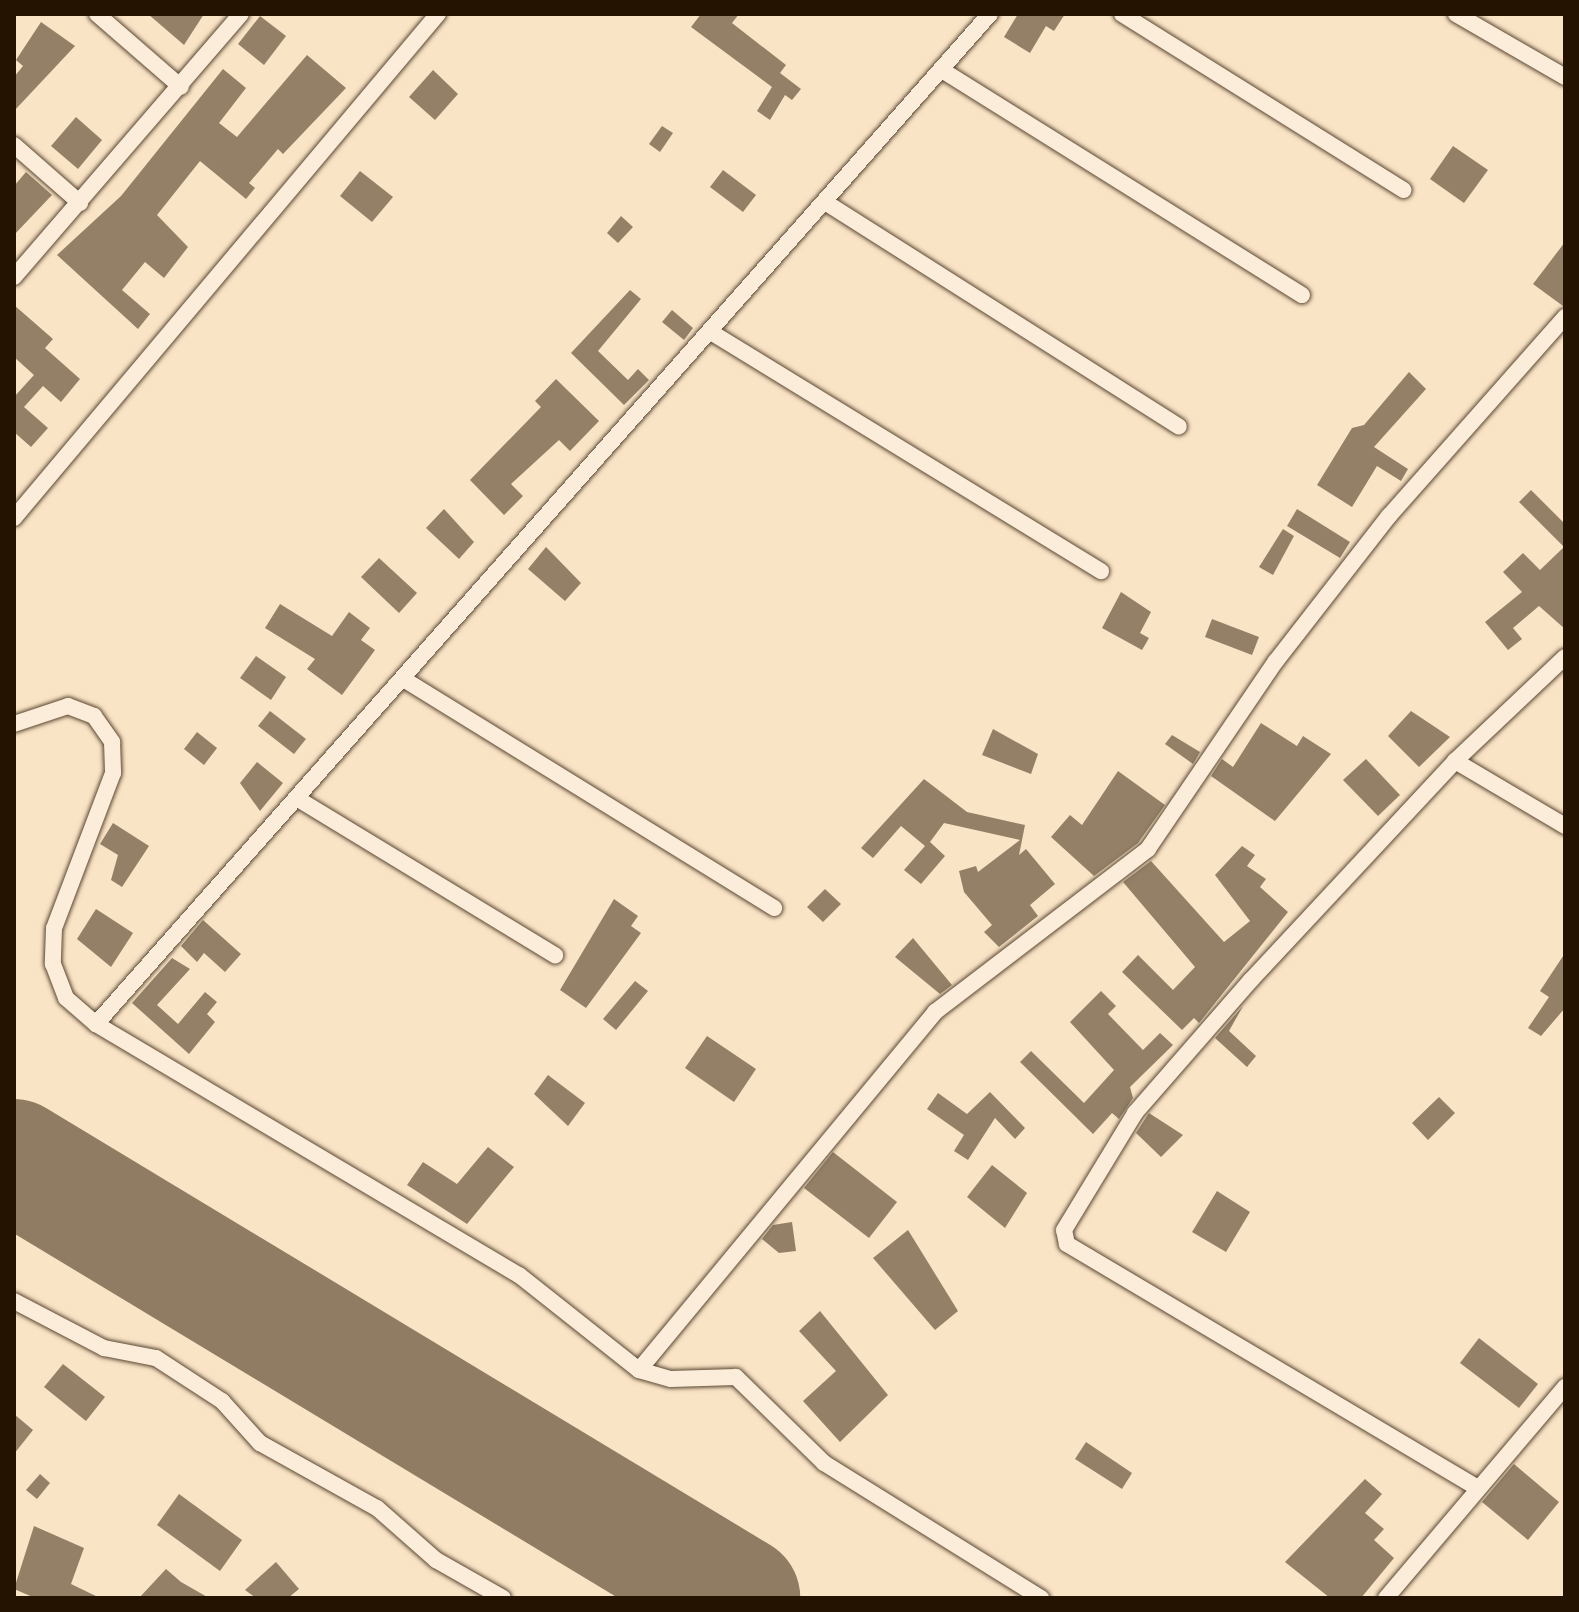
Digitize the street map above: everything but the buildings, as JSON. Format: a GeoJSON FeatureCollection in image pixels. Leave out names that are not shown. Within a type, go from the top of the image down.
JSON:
{"type":"FeatureCollection","features":[{"type":"Feature","properties":{"kind":"street"},"geometry":{"type":"LineString","coordinates":[[97,14],[181,87]]}},
{"type":"Feature","properties":{"kind":"street"},"geometry":{"type":"LineString","coordinates":[[14,277],[241,14]]}},
{"type":"Feature","properties":{"kind":"street"},"geometry":{"type":"LineString","coordinates":[[14,518],[438,14]]}},
{"type":"Feature","properties":{"kind":"street"},"geometry":{"type":"LineString","coordinates":[[96,1024],[714,334],[825,202],[945,72],[990,14]]}},
{"type":"Feature","properties":{"kind":"street"},"geometry":{"type":"LineString","coordinates":[[1122,14],[1404,190]]}},
{"type":"Feature","properties":{"kind":"street"},"geometry":{"type":"LineString","coordinates":[[1456,14],[1565,77]]}},
{"type":"Feature","properties":{"kind":"street"},"geometry":{"type":"LineString","coordinates":[[945,72],[1302,295]]}},
{"type":"Feature","properties":{"kind":"street"},"geometry":{"type":"LineString","coordinates":[[14,145],[80,203]]}},
{"type":"Feature","properties":{"kind":"street"},"geometry":{"type":"LineString","coordinates":[[825,202],[1179,427]]}},
{"type":"Feature","properties":{"kind":"street"},"geometry":{"type":"LineString","coordinates":[[639,1370],[935,1012],[1148,849],[1276,661],[1389,516],[1565,317]]}},
{"type":"Feature","properties":{"kind":"street"},"geometry":{"type":"LineString","coordinates":[[714,334],[1101,571]]}},
{"type":"Feature","properties":{"kind":"street"},"geometry":{"type":"LineString","coordinates":[[1476,1487],[1067,1244],[1064,1230],[1135,1113],[1455,761],[1565,657]]}},
{"type":"Feature","properties":{"kind":"street"},"geometry":{"type":"LineString","coordinates":[[405,680],[774,908]]}},
{"type":"Feature","properties":{"kind":"street"},"geometry":{"type":"LineString","coordinates":[[14,724],[68,706],[94,716],[112,742],[113,773],[54,928],[53,964],[66,998],[96,1024],[519,1275],[639,1370],[671,1379],[736,1377],[824,1463],[1041,1598]]}},
{"type":"Feature","properties":{"kind":"street"},"geometry":{"type":"LineString","coordinates":[[1455,761],[1565,826]]}},
{"type":"Feature","properties":{"kind":"street"},"geometry":{"type":"LineString","coordinates":[[298,799],[555,955]]}},
{"type":"Feature","properties":{"kind":"street"},"geometry":{"type":"LineString","coordinates":[[14,1301],[104,1348],[156,1358],[222,1401],[260,1443],[377,1508],[436,1560],[503,1598]]}},
{"type":"Feature","properties":{"kind":"street"},"geometry":{"type":"LineString","coordinates":[[1386,1598],[1476,1487],[1565,1387]]}},
{"type":"Feature","properties":{"kind":"runway"},"geometry":{"type":"LineString","coordinates":[[14,1161],[738,1598]]}}]}
